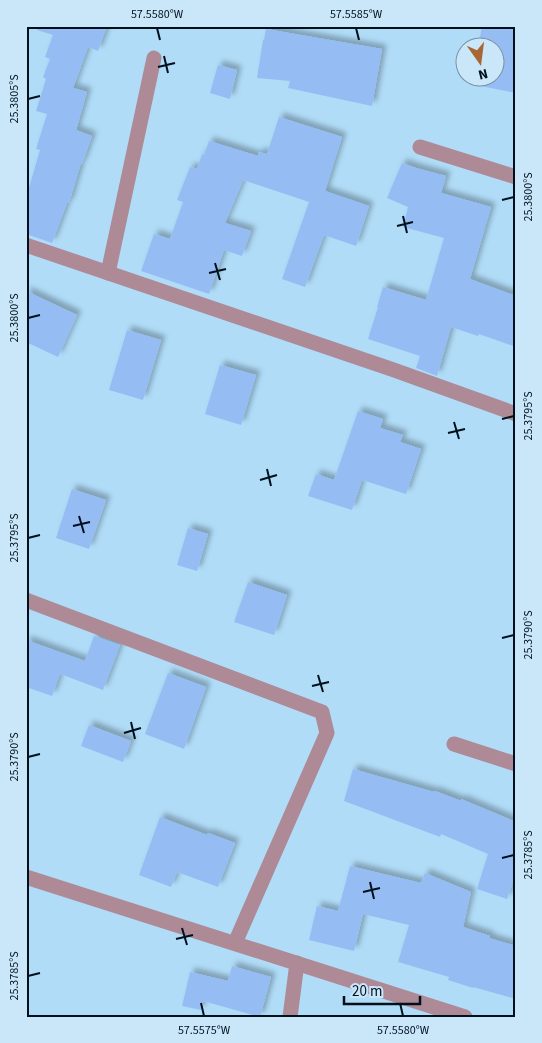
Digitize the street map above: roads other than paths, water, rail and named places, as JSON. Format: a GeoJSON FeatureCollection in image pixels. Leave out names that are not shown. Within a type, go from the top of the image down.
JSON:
{"type":"FeatureCollection","features":[{"type":"Feature","properties":{"kind":"street"},"geometry":{"type":"LineString","coordinates":[[108,273],[154,58]]}},
{"type":"Feature","properties":{"kind":"street"},"geometry":{"type":"LineString","coordinates":[[420,147],[516,176]]}},
{"type":"Feature","properties":{"kind":"street"},"geometry":{"type":"LineString","coordinates":[[26,245],[394,370],[516,414]]}},
{"type":"Feature","properties":{"kind":"street"},"geometry":{"type":"LineString","coordinates":[[26,600],[322,712],[327,733],[234,943]]}},
{"type":"Feature","properties":{"kind":"street"},"geometry":{"type":"LineString","coordinates":[[454,744],[516,764]]}},
{"type":"Feature","properties":{"kind":"street"},"geometry":{"type":"LineString","coordinates":[[26,877],[465,1017]]}},
{"type":"Feature","properties":{"kind":"street"},"geometry":{"type":"LineString","coordinates":[[290,1017],[296,963]]}}]}
